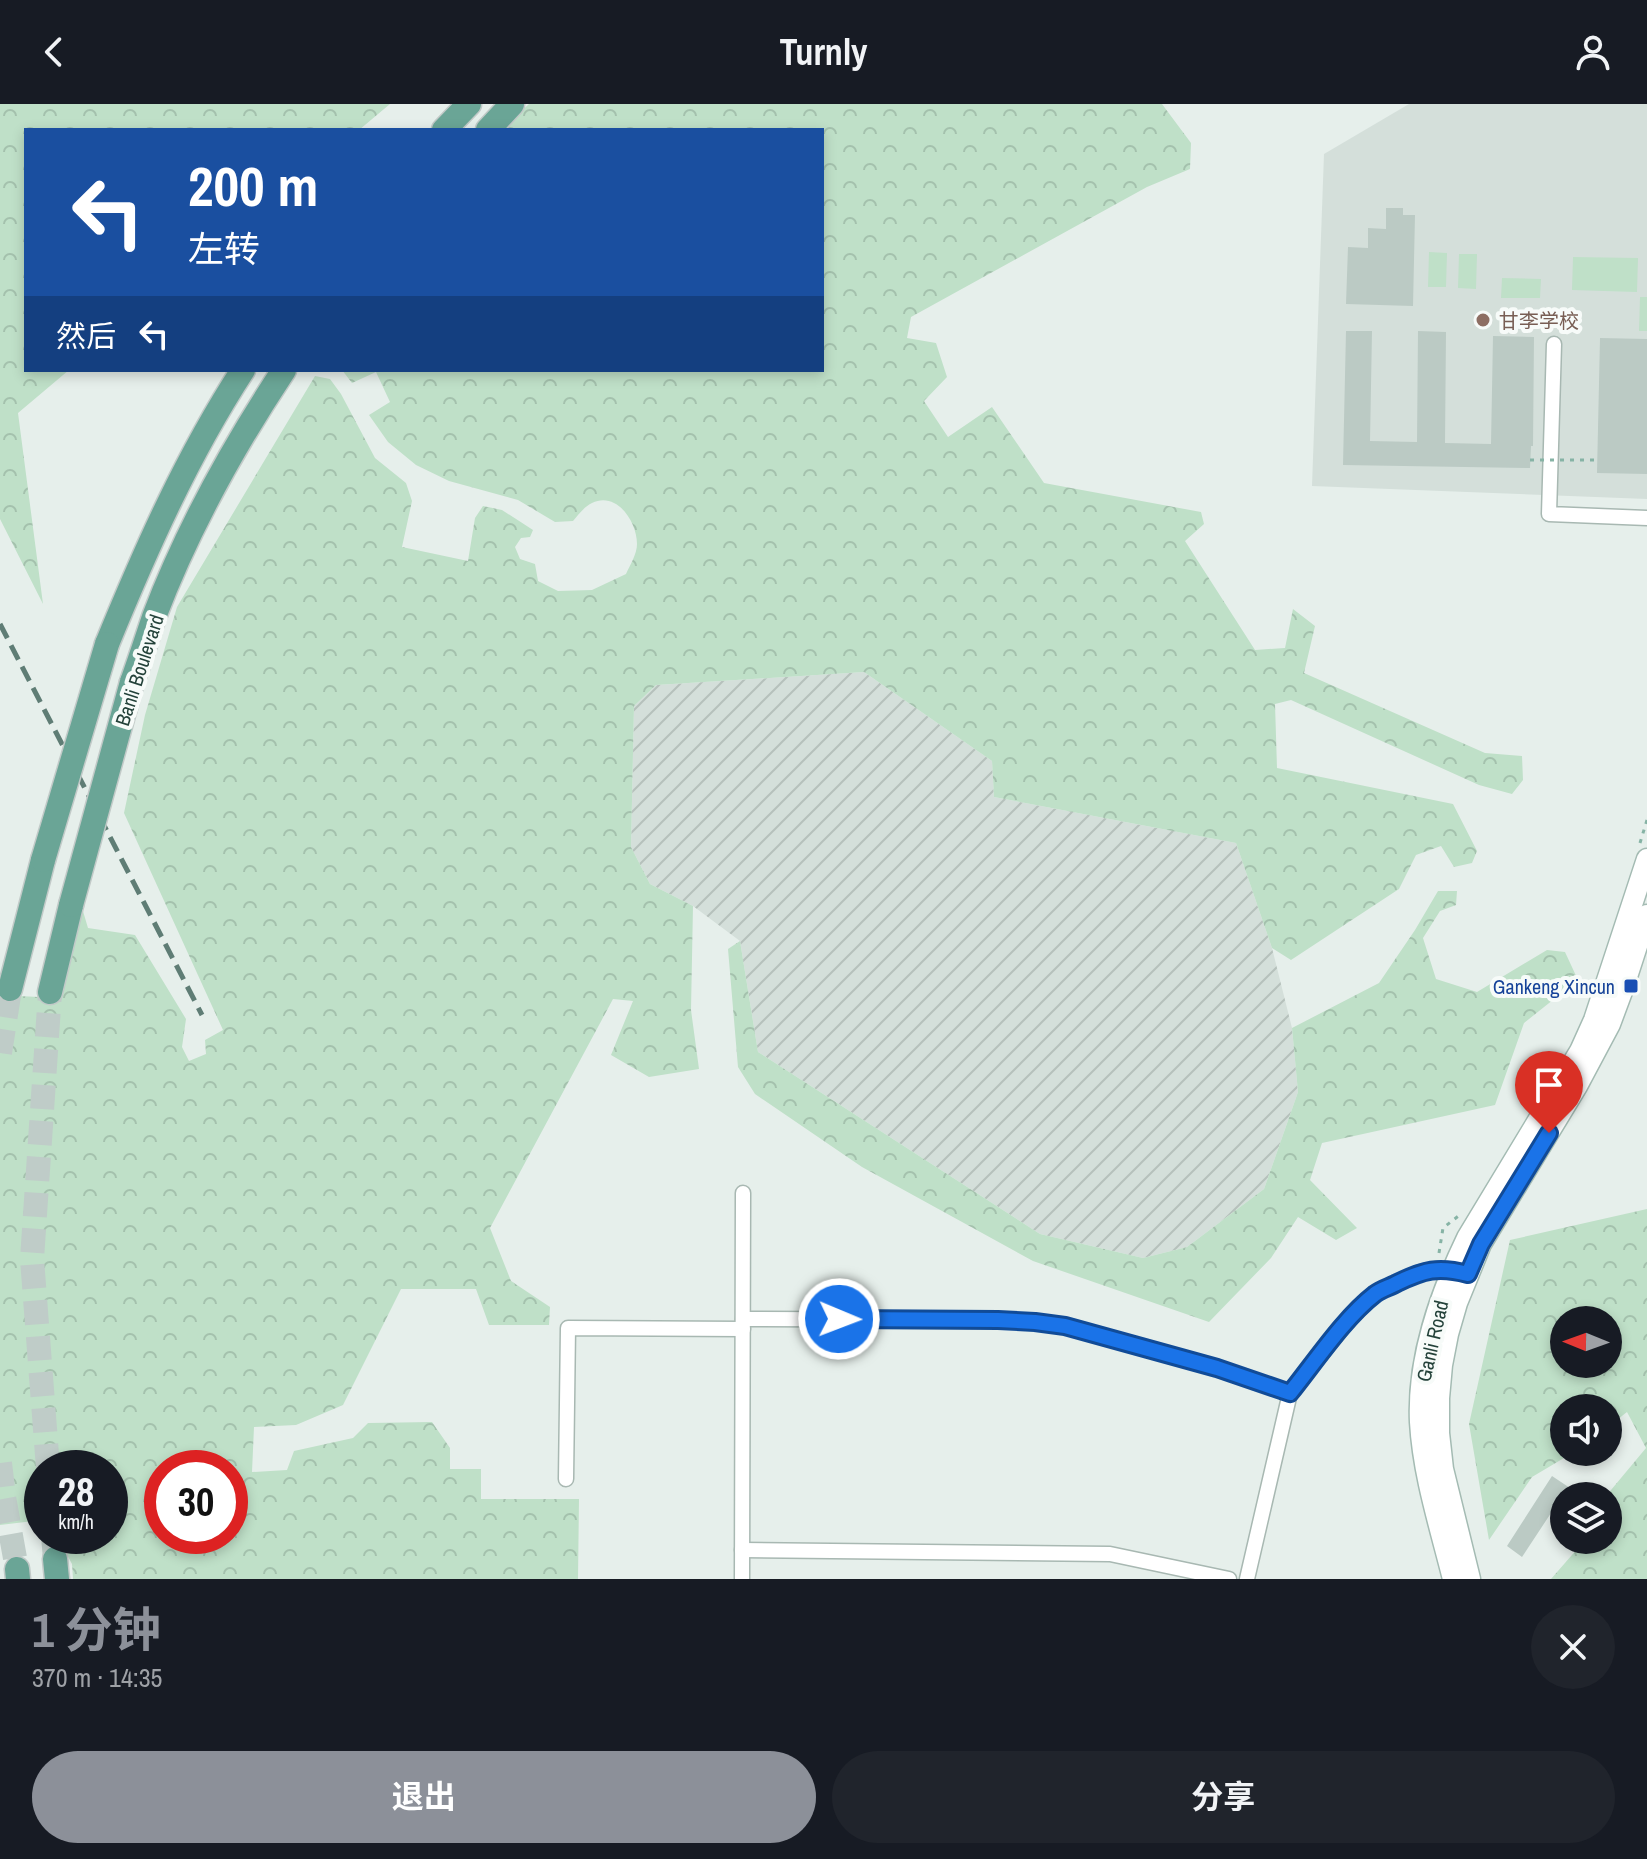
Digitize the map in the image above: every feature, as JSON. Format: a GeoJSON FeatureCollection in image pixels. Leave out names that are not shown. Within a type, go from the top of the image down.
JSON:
{"type":"FeatureCollection","features":[{"type":"Feature","properties":{"kind":"main road"},"geometry":{"type":"LineString","coordinates":[[446,128],[469,104]]}},
{"type":"Feature","properties":{"kind":"main road"},"geometry":{"type":"LineString","coordinates":[[490,128],[512,104]]}},
{"type":"Feature","properties":{"kind":"main road","name":"Banli Boulevard"},"geometry":{"type":"LineString","coordinates":[[10,989],[43,860],[107,644],[176,486],[218,408],[242,372]]}},
{"type":"Feature","properties":{"kind":"main road","name":"Banli Boulevard"},"geometry":{"type":"LineString","coordinates":[[50,992],[132,682],[155,615],[217,481],[252,418],[283,372]]}},
{"type":"Feature","properties":{"kind":"main road","name":"Ganli Road"},"geometry":{"type":"LineString","coordinates":[[1470,1579],[1443,1469],[1439,1410],[1442,1365],[1457,1303],[1467,1238],[1584,1041],[1598,1009],[1647,859]]}},
{"type":"Feature","properties":{"kind":"main road","name":"Ganli Road"},"geometry":{"type":"LineString","coordinates":[[1453,1579],[1428,1481],[1420,1420],[1424,1362],[1440,1302],[1481,1244],[1593,1059],[1610,1024],[1647,915]]}},
{"type":"Feature","properties":{"kind":"street"},"geometry":{"type":"LineString","coordinates":[[1554,344],[1549,514],[1647,518]]}},
{"type":"Feature","properties":{"kind":"street"},"geometry":{"type":"LineString","coordinates":[[742,1579],[743,1193]]}},
{"type":"Feature","properties":{"kind":"street"},"geometry":{"type":"LineString","coordinates":[[1247,1579],[1290,1393],[1350,1319],[1376,1293],[1420,1272],[1437,1269],[1460,1272]]}},
{"type":"Feature","properties":{"kind":"street"},"geometry":{"type":"LineString","coordinates":[[566,1479],[568,1328],[998,1320],[1035,1322],[1065,1326],[1217,1368],[1290,1393]]}},
{"type":"Feature","properties":{"kind":"street"},"geometry":{"type":"LineString","coordinates":[[742,1550],[1110,1554],[1229,1579]]}},
{"type":"Feature","properties":{"kind":"path"},"geometry":{"type":"LineString","coordinates":[[1530,460],[1597,460]]}},
{"type":"Feature","properties":{"kind":"shaded area","name":"甘李学校"},"geometry":{"type":"Polygon","coordinates":[[[1409,104],[1647,104],[1647,499],[1312,486],[1324,154],[1409,104]]]}},
{"type":"Feature","properties":{"kind":"shaded area"},"geometry":{"type":"Polygon","coordinates":[[[864,672],[992,761],[994,797],[1236,843],[1272,948],[1292,1028],[1298,1092],[1264,1189],[1187,1247],[1143,1258],[1040,1234],[758,1052],[740,941],[693,906],[650,884],[631,847],[634,706],[656,685],[864,672]]]}},
{"type":"Feature","properties":{"kind":"green space"},"geometry":{"type":"Polygon","coordinates":[[[0,104],[390,104],[361,128],[24,128],[24,372],[67,372],[18,413],[43,604],[0,519],[0,104]]]}},
{"type":"Feature","properties":{"kind":"green space"},"geometry":{"type":"Polygon","coordinates":[[[529,104],[1162,104],[1191,143],[1190,169],[1147,187],[911,317],[907,338],[936,343],[947,377],[924,401],[948,437],[992,407],[1044,483],[1201,512],[1204,524],[1185,541],[1255,650],[1285,648],[1293,609],[1315,626],[1304,673],[1485,753],[1522,756],[1523,780],[1512,794],[1479,785],[1291,700],[1275,704],[1277,768],[1453,804],[1477,851],[1472,863],[1454,867],[1441,846],[1416,855],[1399,889],[1291,960],[1272,948],[1236,843],[994,797],[992,761],[864,672],[656,685],[634,706],[631,847],[650,884],[693,906],[691,1010],[699,1069],[649,1077],[611,1055],[633,1001],[613,999],[490,1228],[511,1281],[550,1307],[549,1325],[489,1325],[476,1289],[401,1289],[343,1405],[296,1425],[254,1427],[252,1472],[287,1470],[294,1451],[353,1438],[368,1423],[432,1422],[450,1448],[450,1469],[481,1469],[481,1499],[579,1499],[578,1579],[73,1579],[72,1564],[67,1554],[128,1554],[128,1450],[24,1450],[24,1522],[0,1525],[0,995],[58,998],[80,901],[88,928],[135,935],[186,1019],[182,1047],[189,1061],[206,1054],[205,1040],[223,1030],[124,813],[145,715],[177,607],[315,376],[330,379],[375,458],[406,483],[412,501],[402,547],[468,561],[475,518],[483,506],[502,510],[533,530],[530,537],[521,538],[515,547],[520,559],[535,564],[538,581],[558,591],[592,590],[626,574],[635,556],[636,535],[629,518],[610,501],[592,503],[573,521],[555,522],[518,500],[449,481],[416,465],[388,442],[369,415],[390,402],[376,372],[824,372],[824,128],[503,128],[529,104]]]}},
{"type":"Feature","properties":{"kind":"green space"},"geometry":{"type":"Polygon","coordinates":[[[1429,252],[1447,253],[1446,287],[1428,287],[1429,252]]]}},
{"type":"Feature","properties":{"kind":"green space"},"geometry":{"type":"Polygon","coordinates":[[[1459,254],[1477,254],[1476,289],[1458,288],[1459,254]]]}},
{"type":"Feature","properties":{"kind":"green space"},"geometry":{"type":"Polygon","coordinates":[[[1573,257],[1638,258],[1637,292],[1572,290],[1573,257]]]}},
{"type":"Feature","properties":{"kind":"green space"},"geometry":{"type":"Polygon","coordinates":[[[1502,278],[1541,279],[1540,298],[1501,298],[1502,278]]]}},
{"type":"Feature","properties":{"kind":"green space"},"geometry":{"type":"Polygon","coordinates":[[[1640,297],[1647,297],[1647,331],[1639,331],[1640,297]]]}},
{"type":"Feature","properties":{"kind":"green space"},"geometry":{"type":"Polygon","coordinates":[[[344,372],[376,372],[352,383],[344,372]]]}},
{"type":"Feature","properties":{"kind":"green space"},"geometry":{"type":"Polygon","coordinates":[[[1438,891],[1457,891],[1456,905],[1440,911],[1423,938],[1436,979],[1477,992],[1547,950],[1565,952],[1578,980],[1524,1023],[1495,1105],[1322,1143],[1310,1180],[1357,1228],[1336,1240],[1298,1217],[1271,1258],[1209,1322],[1033,1261],[862,1167],[755,1094],[738,1067],[728,949],[740,941],[758,1052],[1040,1234],[1143,1258],[1187,1247],[1264,1189],[1298,1092],[1292,1028],[1379,983],[1438,891]]]}},
{"type":"Feature","properties":{"kind":"green space"},"geometry":{"type":"Polygon","coordinates":[[[1647,1209],[1647,1579],[1551,1579],[1573,1554],[1622,1554],[1622,1482],[1618,1482],[1646,1448],[1627,1412],[1622,1416],[1622,1394],[1550,1394],[1551,1466],[1532,1477],[1489,1540],[1469,1424],[1510,1240],[1647,1209]]]}},
{"type":"Feature","properties":{"kind":"building"},"geometry":{"type":"Polygon","coordinates":[[[1386,208],[1403,208],[1403,215],[1415,215],[1413,306],[1346,304],[1348,247],[1368,248],[1368,228],[1386,229],[1386,208]]]}},
{"type":"Feature","properties":{"kind":"building"},"geometry":{"type":"Polygon","coordinates":[[[1346,331],[1372,331],[1370,441],[1417,442],[1418,331],[1446,332],[1445,443],[1491,444],[1493,336],[1534,337],[1530,468],[1343,465],[1346,331]]]}},
{"type":"Feature","properties":{"kind":"building"},"geometry":{"type":"Polygon","coordinates":[[[1600,338],[1647,339],[1647,474],[1597,473],[1600,338]]]}},
{"type":"Feature","properties":{"kind":"building"},"geometry":{"type":"Polygon","coordinates":[[[1552,1476],[1561,1482],[1550,1482],[1550,1515],[1522,1557],[1507,1546],[1552,1476]]]}},
{"type":"Feature","properties":{"kind":"tunnel"},"geometry":{"type":"LineString","coordinates":[[0,1053],[10,989]]}},
{"type":"Feature","properties":{"kind":"tunnel"},"geometry":{"type":"LineString","coordinates":[[47,1450],[32,1259],[50,992]]}},
{"type":"Feature","properties":{"kind":"tunnel"},"geometry":{"type":"LineString","coordinates":[[0,1463],[17,1569]]}},
{"type":"Feature","properties":{"kind":"tunnel"},"geometry":{"type":"LineString","coordinates":[[55,1554],[55,1559]]}},
{"type":"Feature","properties":{"kind":"railway"},"geometry":{"type":"LineString","coordinates":[[0,624],[202,1015]]}},
{"type":"Feature","properties":{"kind":"place","name":"甘李学校"},"geometry":{"type":"Point","coordinates":[1483,320]}},
{"type":"Feature","properties":{"kind":"place","name":"Gankeng Xincun"},"geometry":{"type":"Point","coordinates":[1631,986]}},
{"type":"Feature","properties":{"kind":"route"},"geometry":{"type":"LineString","coordinates":[[839,1319],[998,1320],[1065,1326],[1217,1368],[1290,1393],[1350,1319],[1376,1293],[1420,1272],[1437,1269],[1468,1274],[1481,1244],[1549,1133]]}}]}
